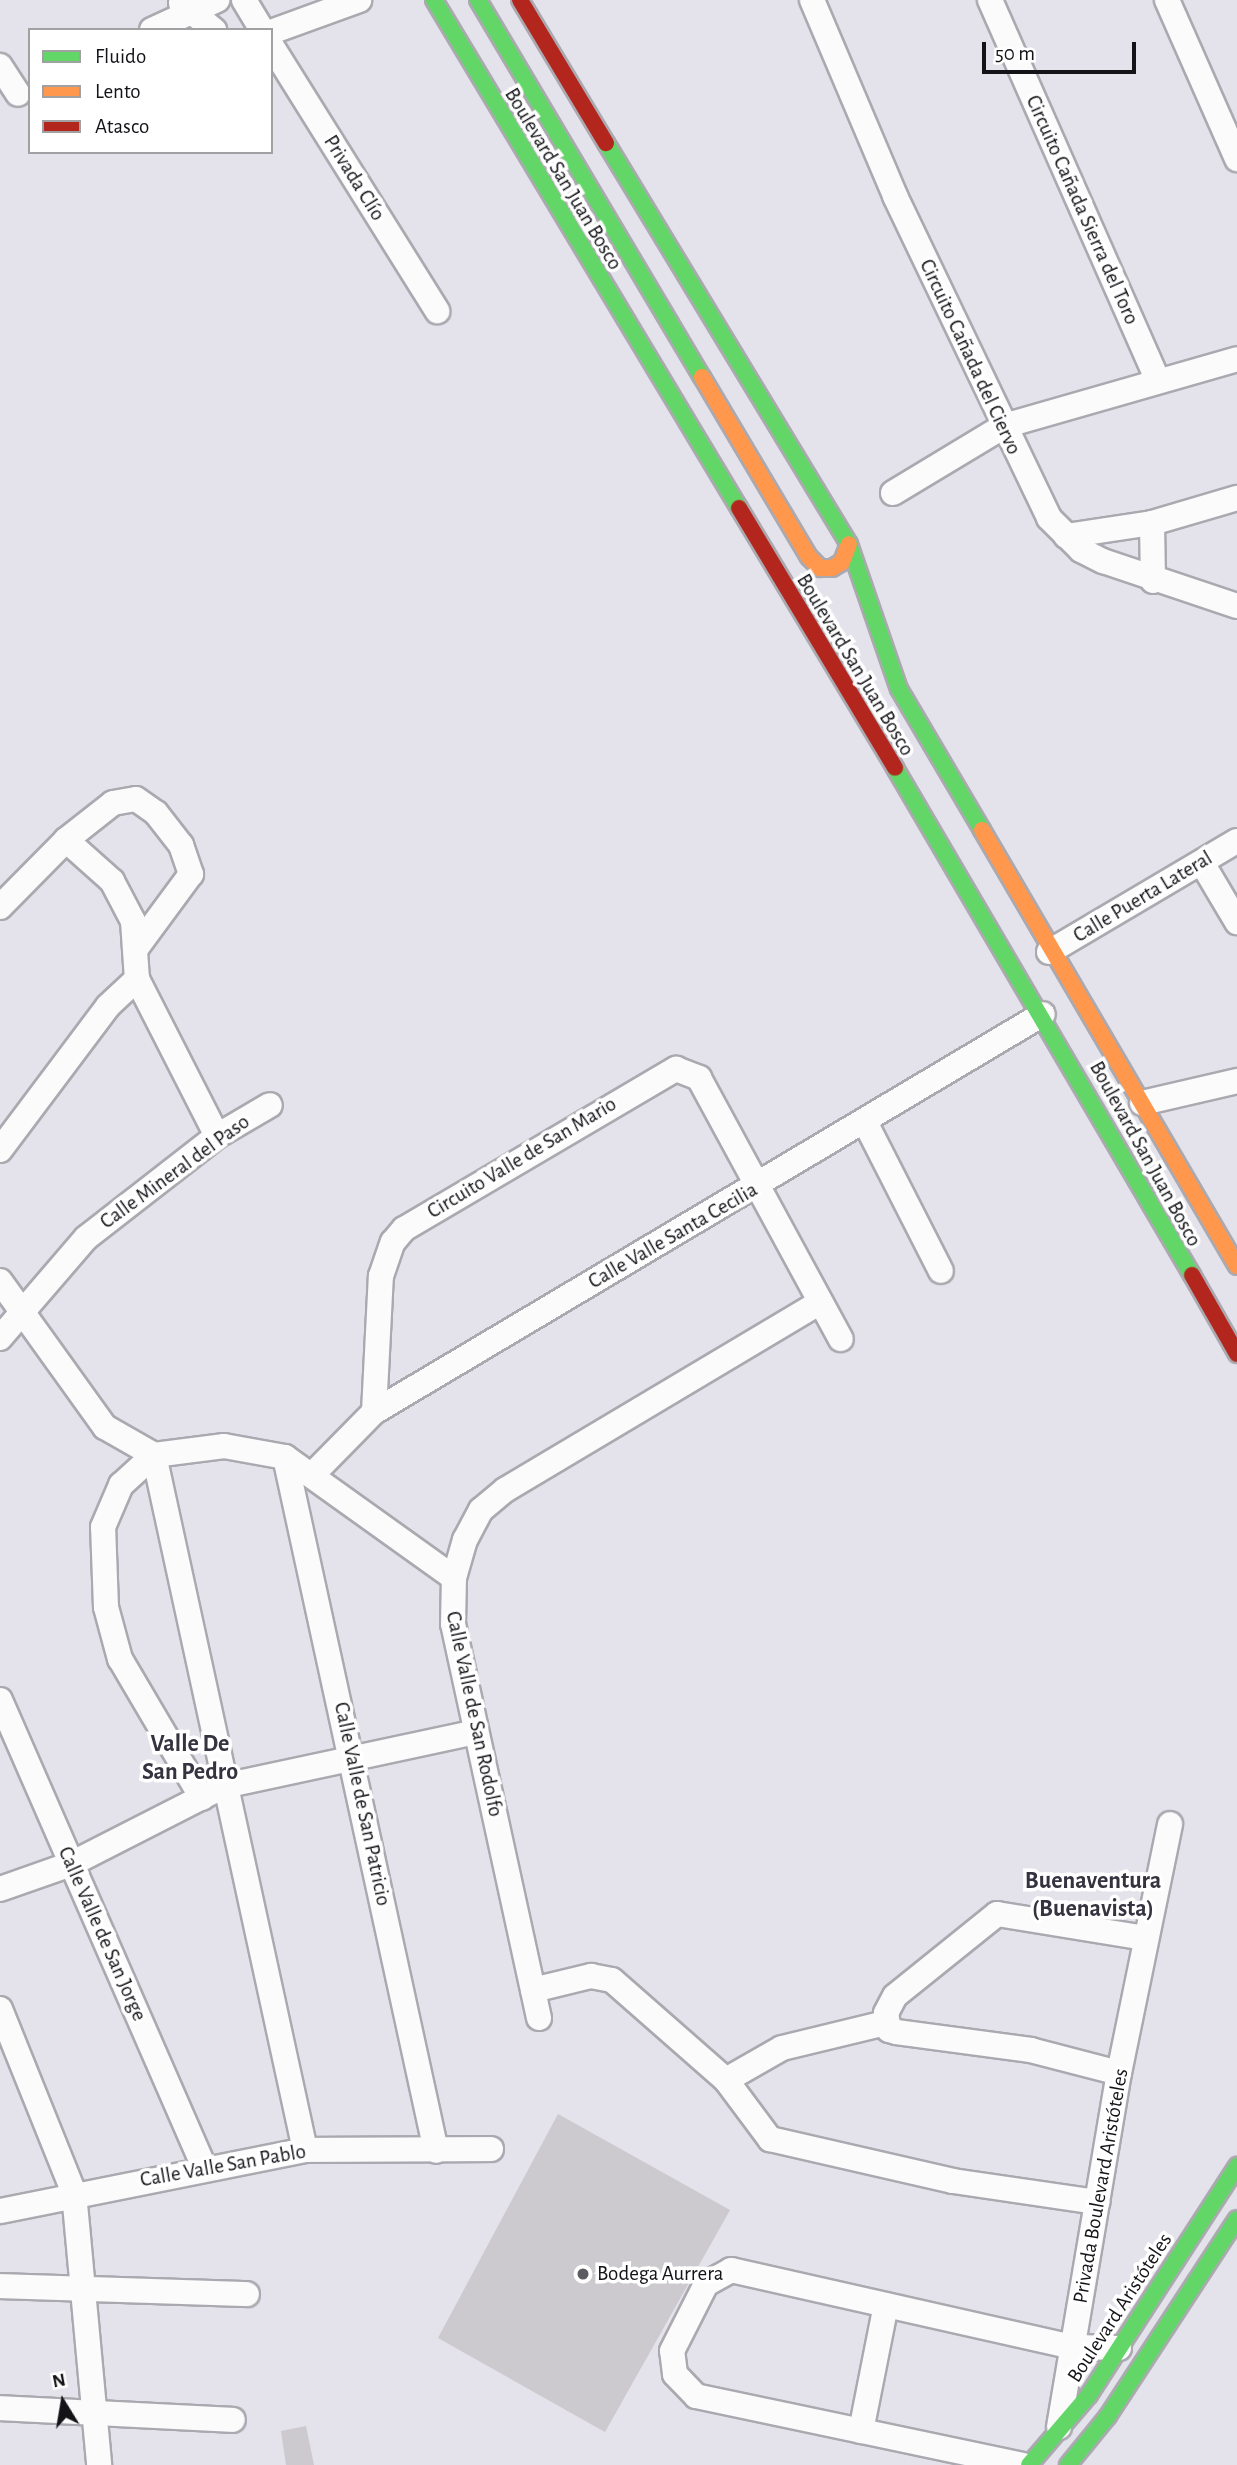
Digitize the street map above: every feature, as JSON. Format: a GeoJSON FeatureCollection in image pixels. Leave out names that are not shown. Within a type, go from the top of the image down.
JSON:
{"type":"FeatureCollection","features":[{"type":"Feature","properties":{"kind":"main road","name":"Boulevard San Juan Bosco"},"geometry":{"type":"LineString","coordinates":[[434,0],[1043,1014],[1185,1270],[1237,1354]]}},
{"type":"Feature","properties":{"kind":"main road"},"geometry":{"type":"LineString","coordinates":[[478,0],[808,557],[820,568],[832,568],[842,562],[849,544]]}},
{"type":"Feature","properties":{"kind":"main road","name":"Boulevard San Juan Bosco"},"geometry":{"type":"LineString","coordinates":[[520,0],[849,544],[899,689],[1049,952],[1142,1103],[1237,1266]]}},
{"type":"Feature","properties":{"kind":"main road"},"geometry":{"type":"LineString","coordinates":[[1185,1177],[1190,1216],[1231,1283]]}},
{"type":"Feature","properties":{"kind":"main road"},"geometry":{"type":"LineString","coordinates":[[1185,1270],[1206,1256]]}},
{"type":"Feature","properties":{"kind":"main road","name":"Boulevard Aristóteles"},"geometry":{"type":"LineString","coordinates":[[1029,2465],[1058,2435],[1119,2348],[1237,2166]]}},
{"type":"Feature","properties":{"kind":"main road"},"geometry":{"type":"LineString","coordinates":[[1068,2465],[1108,2416],[1237,2219]]}},
{"type":"Feature","properties":{"kind":"street"},"geometry":{"type":"LineString","coordinates":[[155,28],[183,6],[217,0]]}},
{"type":"Feature","properties":{"kind":"street"},"geometry":{"type":"LineString","coordinates":[[244,0],[261,28]]}},
{"type":"Feature","properties":{"kind":"street"},"geometry":{"type":"LineString","coordinates":[[273,31],[359,0]]}},
{"type":"Feature","properties":{"kind":"street","name":"Circuito Cañada del Ciervo"},"geometry":{"type":"LineString","coordinates":[[812,0],[895,196],[1034,495],[1066,536],[1081,550],[1153,581],[1237,606]]}},
{"type":"Feature","properties":{"kind":"street","name":"Circuito Cañada Sierra del Toro"},"geometry":{"type":"LineString","coordinates":[[990,0],[1158,381]]}},
{"type":"Feature","properties":{"kind":"street"},"geometry":{"type":"LineString","coordinates":[[1167,0],[1237,159]]}},
{"type":"Feature","properties":{"kind":"street"},"geometry":{"type":"LineString","coordinates":[[183,6],[211,28]]}},
{"type":"Feature","properties":{"kind":"street","name":"Privada Clío"},"geometry":{"type":"LineString","coordinates":[[273,48],[437,311]]}},
{"type":"Feature","properties":{"kind":"street"},"geometry":{"type":"LineString","coordinates":[[0,66],[16,94]]}},
{"type":"Feature","properties":{"kind":"street"},"geometry":{"type":"LineString","coordinates":[[893,493],[1004,426],[1237,359]]}},
{"type":"Feature","properties":{"kind":"street"},"geometry":{"type":"LineString","coordinates":[[1066,536],[1152,523],[1237,498]]}},
{"type":"Feature","properties":{"kind":"street"},"geometry":{"type":"LineString","coordinates":[[1152,523],[1153,581]]}},
{"type":"Feature","properties":{"kind":"street"},"geometry":{"type":"LineString","coordinates":[[0,907],[66,840],[113,803],[136,799],[156,813],[181,845],[191,874],[138,946]]}},
{"type":"Feature","properties":{"kind":"street"},"geometry":{"type":"LineString","coordinates":[[66,840],[112,881],[133,920],[138,946],[137,979],[217,1136]]}},
{"type":"Feature","properties":{"kind":"street","name":"Calle Puerta Lateral"},"geometry":{"type":"LineString","coordinates":[[1049,952],[1237,841]]}},
{"type":"Feature","properties":{"kind":"street"},"geometry":{"type":"LineString","coordinates":[[1202,863],[1237,922]]}},
{"type":"Feature","properties":{"kind":"street"},"geometry":{"type":"LineString","coordinates":[[0,1150],[108,1006],[137,979]]}},
{"type":"Feature","properties":{"kind":"street","name":"Calle Valle Santa Cecilia"},"geometry":{"type":"LineString","coordinates":[[314,1473],[374,1412],[755,1188],[1043,1014]]}},
{"type":"Feature","properties":{"kind":"street","name":"Circuito Valle de San Mario"},"geometry":{"type":"LineString","coordinates":[[374,1412],[381,1276],[404,1228],[666,1072],[685,1069],[699,1077],[755,1188],[841,1339]]}},
{"type":"Feature","properties":{"kind":"street"},"geometry":{"type":"LineString","coordinates":[[1142,1103],[1237,1081]]}},
{"type":"Feature","properties":{"kind":"street","name":"Calle Mineral del Paso"},"geometry":{"type":"LineString","coordinates":[[0,1338],[86,1238],[217,1136],[270,1105]]}},
{"type":"Feature","properties":{"kind":"street"},"geometry":{"type":"LineString","coordinates":[[865,1122],[941,1271]]}},
{"type":"Feature","properties":{"kind":"street"},"geometry":{"type":"LineString","coordinates":[[0,1281],[105,1427],[154,1455],[305,2150]]}},
{"type":"Feature","properties":{"kind":"street"},"geometry":{"type":"LineString","coordinates":[[202,1798],[120,1659],[106,1607],[103,1527],[121,1485],[154,1455],[224,1447],[285,1457],[314,1473],[454,1578],[481,1510],[505,1489],[820,1303]]}},
{"type":"Feature","properties":{"kind":"street","name":"Calle Valle de San Patricio"},"geometry":{"type":"LineString","coordinates":[[285,1457],[436,2151]]}},
{"type":"Feature","properties":{"kind":"street","name":"Calle Valle de San Rodolfo"},"geometry":{"type":"LineString","coordinates":[[454,1578],[453,1624],[539,2018]]}},
{"type":"Feature","properties":{"kind":"street","name":"Calle Valle de San Jorge"},"geometry":{"type":"LineString","coordinates":[[0,1700],[204,2166]]}},
{"type":"Feature","properties":{"kind":"street"},"geometry":{"type":"LineString","coordinates":[[0,1889],[71,1864],[225,1786],[475,1732]]}},
{"type":"Feature","properties":{"kind":"street","name":"Privada Boulevard Aristóteles"},"geometry":{"type":"LineString","coordinates":[[1058,2435],[1119,2073],[1170,1824]]}},
{"type":"Feature","properties":{"kind":"street"},"geometry":{"type":"LineString","coordinates":[[885,2023],[895,1996],[998,1913],[1146,1938]]}},
{"type":"Feature","properties":{"kind":"street"},"geometry":{"type":"LineString","coordinates":[[533,1990],[591,1976],[612,1980],[726,2080],[770,2139],[953,2181],[1097,2202]]}},
{"type":"Feature","properties":{"kind":"street"},"geometry":{"type":"LineString","coordinates":[[0,2009],[74,2193],[99,2465]]}},
{"type":"Feature","properties":{"kind":"street"},"geometry":{"type":"LineString","coordinates":[[726,2080],[782,2048],[885,2023]]}},
{"type":"Feature","properties":{"kind":"street"},"geometry":{"type":"LineString","coordinates":[[885,2023],[896,2032],[1021,2048],[1119,2073]]}},
{"type":"Feature","properties":{"kind":"street","name":"Calle Valle San Pablo"},"geometry":{"type":"LineString","coordinates":[[0,2211],[204,2166],[305,2150],[436,2151],[491,2148]]}},
{"type":"Feature","properties":{"kind":"street"},"geometry":{"type":"LineString","coordinates":[[1023,2465],[696,2396],[675,2374],[672,2351],[706,2284],[730,2270],[1074,2347],[1119,2348]]}},
{"type":"Feature","properties":{"kind":"street"},"geometry":{"type":"LineString","coordinates":[[0,2286],[82,2293],[247,2294]]}},
{"type":"Feature","properties":{"kind":"street"},"geometry":{"type":"LineString","coordinates":[[861,2431],[886,2305]]}},
{"type":"Feature","properties":{"kind":"street"},"geometry":{"type":"LineString","coordinates":[[0,2408],[233,2420]]}},
{"type":"Feature","properties":{"kind":"building","name":"Bodega Aurrera"},"geometry":{"type":"Polygon","coordinates":[[[558,2114],[730,2210],[605,2432],[438,2338],[558,2114]]]}},
{"type":"Feature","properties":{"kind":"building"},"geometry":{"type":"Polygon","coordinates":[[[306,2426],[314,2465],[286,2465],[281,2431],[306,2426]]]}},
{"type":"Feature","properties":{"kind":"traffic: fast"},"geometry":{"type":"LineString","coordinates":[[434,0],[739,508]]}},
{"type":"Feature","properties":{"kind":"traffic: fast"},"geometry":{"type":"LineString","coordinates":[[478,0],[702,377]]}},
{"type":"Feature","properties":{"kind":"traffic: fast"},"geometry":{"type":"LineString","coordinates":[[606,143],[849,544],[899,689],[982,830]]}},
{"type":"Feature","properties":{"kind":"traffic: fast"},"geometry":{"type":"LineString","coordinates":[[895,768],[1192,1275]]}},
{"type":"Feature","properties":{"kind":"traffic: fast"},"geometry":{"type":"LineString","coordinates":[[1029,2465],[1089,2395],[1237,2166]]}},
{"type":"Feature","properties":{"kind":"traffic: fast"},"geometry":{"type":"LineString","coordinates":[[1068,2465],[1108,2416],[1237,2219]]}},
{"type":"Feature","properties":{"kind":"traffic: slow"},"geometry":{"type":"LineString","coordinates":[[702,377],[809,557],[820,568],[832,568],[842,562],[849,544]]}},
{"type":"Feature","properties":{"kind":"traffic: slow"},"geometry":{"type":"LineString","coordinates":[[982,830],[1237,1266]]}},
{"type":"Feature","properties":{"kind":"traffic: jam"},"geometry":{"type":"LineString","coordinates":[[520,0],[606,143]]}},
{"type":"Feature","properties":{"kind":"traffic: jam"},"geometry":{"type":"LineString","coordinates":[[739,508],[895,768]]}},
{"type":"Feature","properties":{"kind":"traffic: jam"},"geometry":{"type":"LineString","coordinates":[[1192,1275],[1237,1354]]}},
{"type":"Feature","properties":{"kind":"place","name":"Bodega Aurrera"},"geometry":{"type":"Point","coordinates":[583,2274]}},
{"type":"Feature","properties":{"kind":"district","name":"Valle De San Pedro"},"geometry":{"type":"Point","coordinates":[190,1759]}},
{"type":"Feature","properties":{"kind":"district","name":"Buenaventura (Buenavista)"},"geometry":{"type":"Point","coordinates":[1093,1896]}}]}
